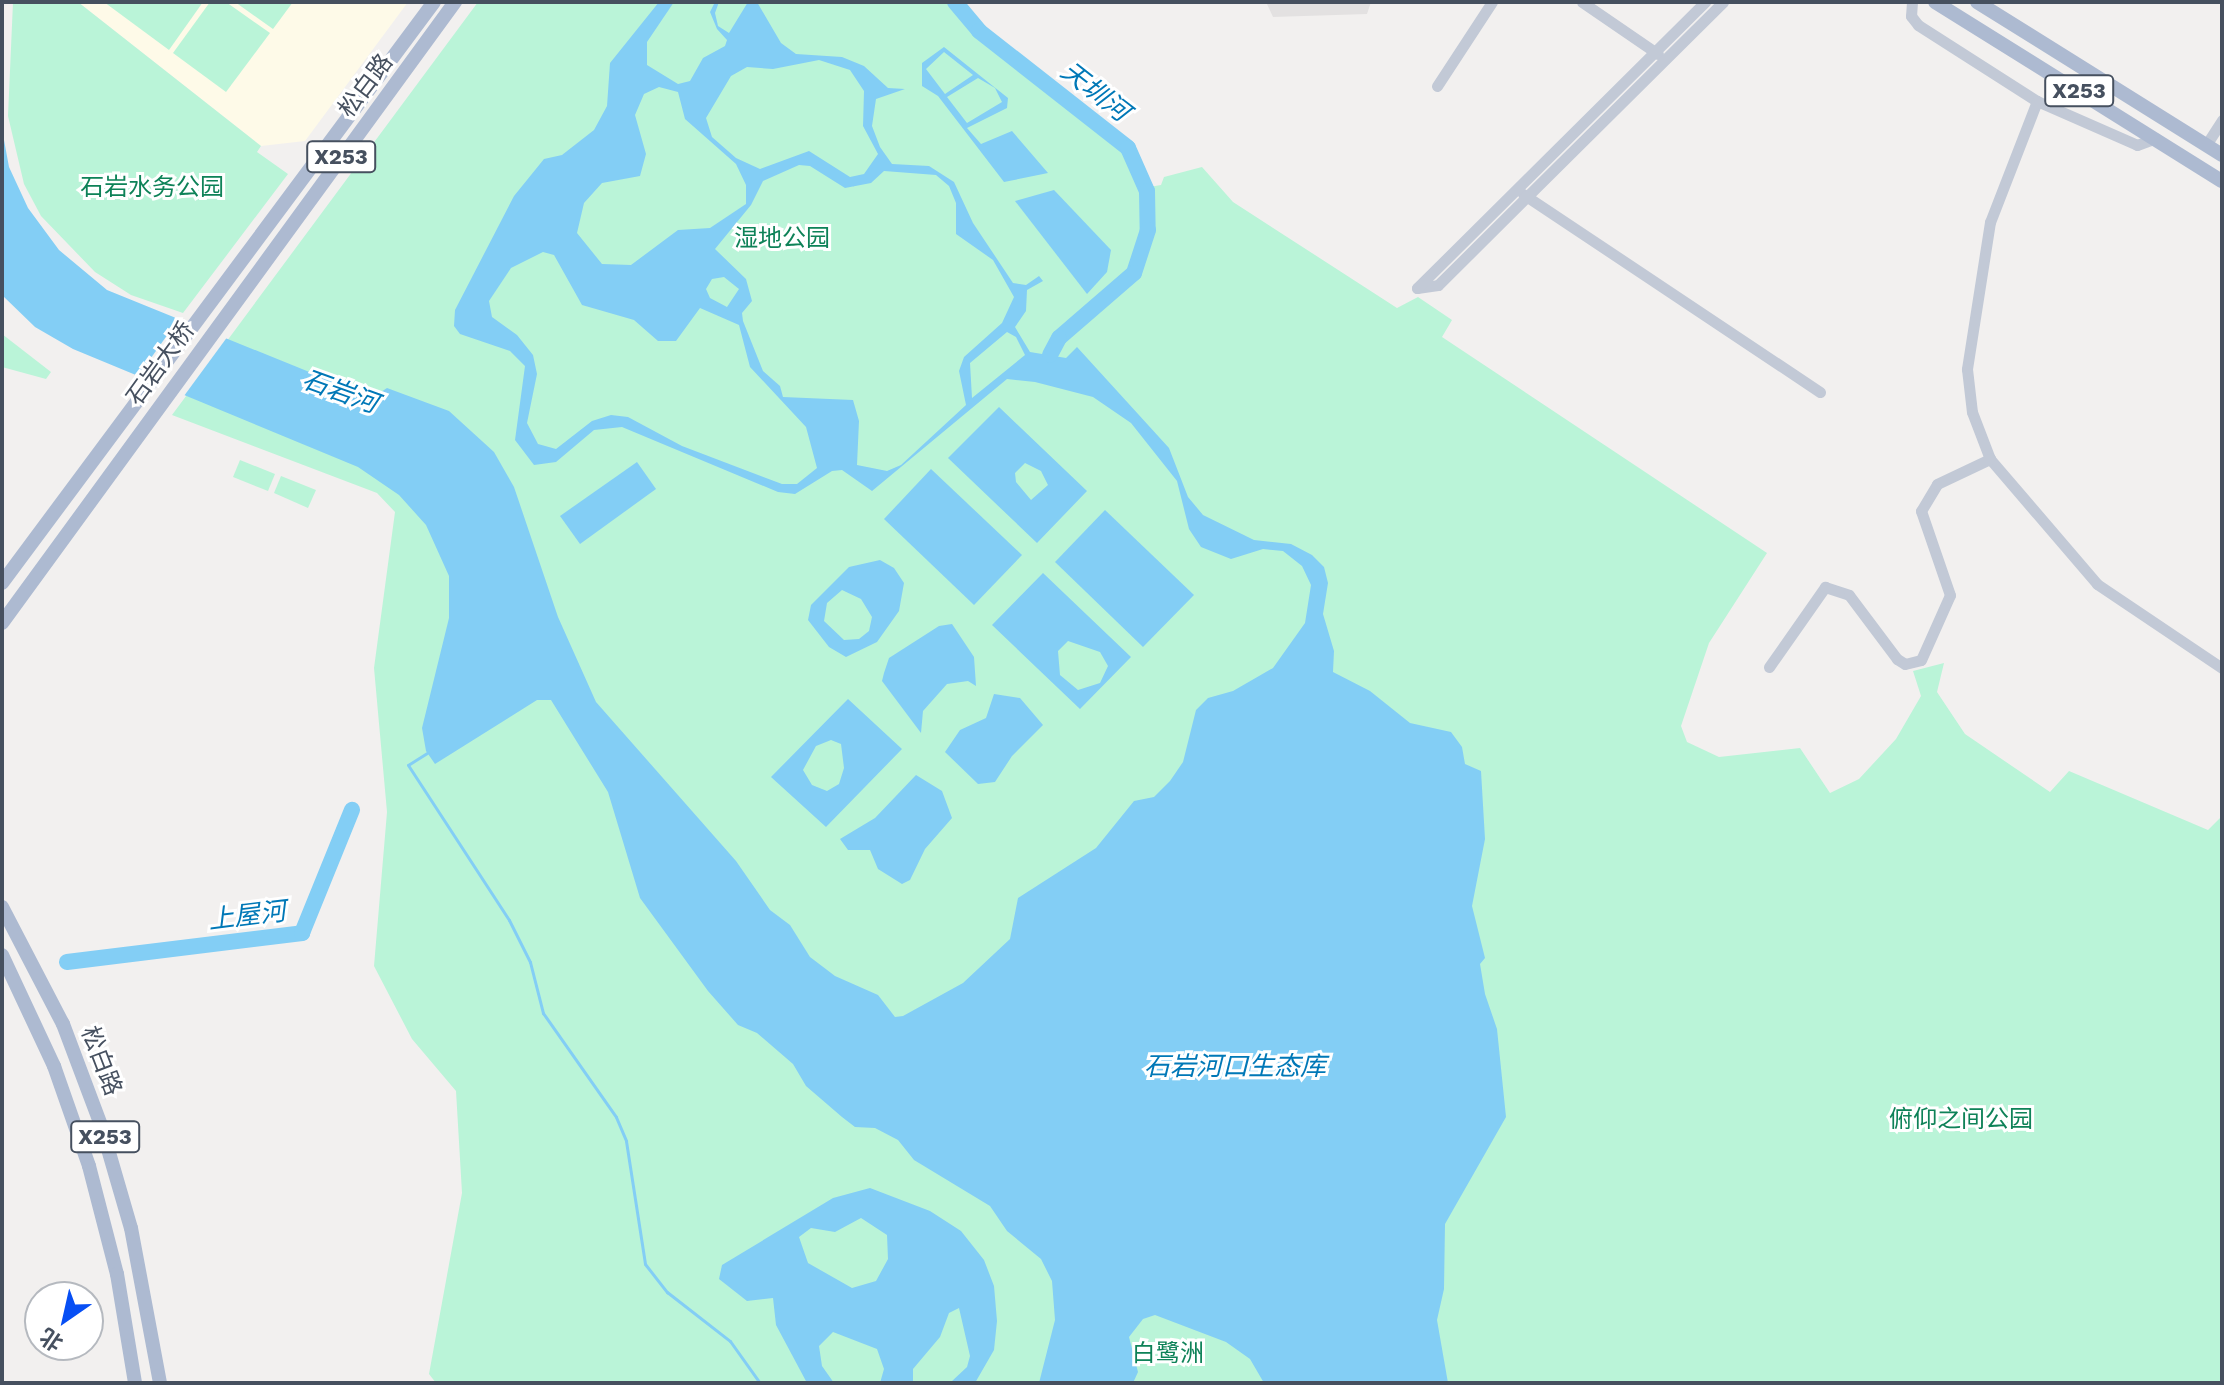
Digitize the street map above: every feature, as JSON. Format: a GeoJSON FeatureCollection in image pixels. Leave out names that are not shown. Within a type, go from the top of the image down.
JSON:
{"type":"FeatureCollection","features":[{"type":"Feature","properties":{"kind":"main road","name":"松白路"},"geometry":{"type":"LineString","coordinates":[[212,301],[434,2]]}},
{"type":"Feature","properties":{"kind":"main road","name":"松白路"},"geometry":{"type":"LineString","coordinates":[[226,312],[455,2]]}},
{"type":"Feature","properties":{"kind":"main road","name":"X253"},"geometry":{"type":"LineString","coordinates":[[1935,2],[2222,181]]}},
{"type":"Feature","properties":{"kind":"main road","name":"X253"},"geometry":{"type":"LineString","coordinates":[[1977,2],[2222,155]]}},
{"type":"Feature","properties":{"kind":"main road","name":"石岩大桥"},"geometry":{"type":"LineString","coordinates":[[2,583],[212,301]]}},
{"type":"Feature","properties":{"kind":"main road","name":"石岩大桥"},"geometry":{"type":"LineString","coordinates":[[2,623],[226,312]]}},
{"type":"Feature","properties":{"kind":"main road","name":"松白路"},"geometry":{"type":"LineString","coordinates":[[2,907],[63,1024],[105,1136],[137,1255],[160,1383]]}},
{"type":"Feature","properties":{"kind":"main road","name":"松白路"},"geometry":{"type":"LineString","coordinates":[[2,955],[54,1066],[89,1166],[117,1274],[135,1383]]}},
{"type":"Feature","properties":{"kind":"street"},"geometry":{"type":"LineString","coordinates":[[1437,86],[1492,2]]}},
{"type":"Feature","properties":{"kind":"street"},"geometry":{"type":"LineString","coordinates":[[1582,2],[1660,56]]}},
{"type":"Feature","properties":{"kind":"street"},"geometry":{"type":"LineString","coordinates":[[1705,2],[1660,56],[1527,197],[1438,285],[1417,288],[1516,190],[1660,56],[1723,2]]}},
{"type":"Feature","properties":{"kind":"street"},"geometry":{"type":"LineString","coordinates":[[1912,2],[1911,16],[1918,25],[2037,101],[2137,145],[2156,138]]}},
{"type":"Feature","properties":{"kind":"street"},"geometry":{"type":"LineString","coordinates":[[2037,101],[1990,222],[1967,369],[1972,412],[1990,459],[2097,584],[2222,668]]}},
{"type":"Feature","properties":{"kind":"street"},"geometry":{"type":"LineString","coordinates":[[2206,145],[2222,120]]}},
{"type":"Feature","properties":{"kind":"street"},"geometry":{"type":"LineString","coordinates":[[1516,190],[1820,392]]}},
{"type":"Feature","properties":{"kind":"street"},"geometry":{"type":"LineString","coordinates":[[1769,667],[1825,587],[1849,595],[1897,659],[1905,664],[1921,660],[1950,595],[1921,511],[1937,484],[1990,459]]}},
{"type":"Feature","properties":{"kind":"shaded area"},"geometry":{"type":"Polygon","coordinates":[[[78,2],[408,2],[305,141],[261,146],[78,2]]]}},
{"type":"Feature","properties":{"kind":"shaded area"},"geometry":{"type":"Polygon","coordinates":[[[1266,2],[1371,2],[1367,14],[1273,17],[1266,2]]]}},
{"type":"Feature","properties":{"kind":"green space","name":"石岩水务公园"},"geometry":{"type":"Polygon","coordinates":[[[13,2],[78,2],[261,146],[257,152],[288,174],[183,313],[131,295],[95,272],[41,216],[24,184],[8,116],[13,2]]]}},
{"type":"Feature","properties":{"kind":"green space"},"geometry":{"type":"Polygon","coordinates":[[[104,2],[203,2],[169,50],[104,2]]]}},
{"type":"Feature","properties":{"kind":"green space"},"geometry":{"type":"Polygon","coordinates":[[[210,2],[226,2],[270,33],[226,92],[173,53],[210,2]]]}},
{"type":"Feature","properties":{"kind":"green space"},"geometry":{"type":"Polygon","coordinates":[[[235,2],[293,2],[273,29],[235,2]]]}},
{"type":"Feature","properties":{"kind":"green space"},"geometry":{"type":"Polygon","coordinates":[[[478,2],[950,2],[981,38],[1013,57],[1107,133],[1125,151],[1143,188],[1161,185],[1164,177],[1202,167],[1233,202],[1397,308],[1418,297],[1452,320],[1442,337],[1767,553],[1709,643],[1681,726],[1687,742],[1719,757],[1800,748],[1830,793],[1859,779],[1896,739],[1921,696],[1913,671],[1944,663],[1937,692],[1965,734],[2050,792],[2069,771],[2208,830],[2222,816],[2222,1383],[436,1383],[429,1374],[462,1193],[456,1091],[412,1039],[374,966],[387,812],[374,668],[395,512],[377,493],[172,415],[478,2]]]}},
{"type":"Feature","properties":{"kind":"green space"},"geometry":{"type":"Polygon","coordinates":[[[2,334],[51,372],[46,379],[2,367],[2,334]]]}},
{"type":"Feature","properties":{"kind":"green space"},"geometry":{"type":"Polygon","coordinates":[[[240,460],[275,474],[268,491],[233,477],[240,460]]]}},
{"type":"Feature","properties":{"kind":"green space"},"geometry":{"type":"Polygon","coordinates":[[[281,476],[316,490],[308,508],[274,493],[281,476]]]}},
{"type":"Feature","properties":{"kind":"water","name":"石岩河口生态库"},"geometry":{"type":"Polygon","coordinates":[[[659,2],[674,2],[647,42],[647,65],[678,84],[690,81],[703,58],[725,46],[727,40],[717,29],[710,12],[715,2],[719,2],[715,13],[718,26],[729,33],[748,2],[757,2],[781,43],[796,54],[842,57],[864,66],[888,88],[905,89],[876,99],[872,126],[880,147],[892,164],[929,166],[954,182],[973,223],[1013,283],[1026,285],[1039,276],[1043,281],[1027,290],[1026,311],[1015,327],[1030,352],[1066,358],[1077,347],[1169,448],[1188,497],[1203,515],[1254,540],[1291,544],[1312,555],[1324,567],[1328,583],[1323,614],[1334,651],[1333,672],[1370,691],[1410,723],[1451,732],[1462,747],[1465,764],[1481,771],[1485,839],[1472,906],[1485,958],[1480,964],[1485,994],[1497,1029],[1506,1117],[1445,1224],[1444,1289],[1437,1320],[1448,1383],[1264,1383],[1250,1359],[1226,1342],[1155,1315],[1143,1319],[1129,1337],[1138,1372],[1133,1383],[1039,1383],[1055,1320],[1052,1281],[1041,1259],[1007,1231],[990,1206],[914,1160],[898,1140],[875,1128],[855,1127],[842,1117],[806,1086],[793,1064],[757,1033],[738,1025],[708,991],[640,898],[608,792],[551,700],[537,700],[435,764],[426,751],[422,728],[449,618],[449,576],[426,525],[399,495],[358,467],[73,349],[35,327],[2,295],[2,129],[9,167],[28,208],[59,250],[107,290],[366,395],[375,396],[387,388],[449,411],[494,452],[514,487],[558,617],[596,702],[736,861],[770,910],[790,925],[810,957],[835,976],[878,995],[895,1017],[903,1016],[963,983],[1010,939],[1018,898],[1096,848],[1134,801],[1154,797],[1170,781],[1183,762],[1196,710],[1208,698],[1233,691],[1273,668],[1305,623],[1311,585],[1302,566],[1283,551],[1263,549],[1231,559],[1201,547],[1189,529],[1177,481],[1131,423],[1093,397],[1035,382],[1007,379],[872,491],[842,470],[832,471],[795,494],[778,492],[622,427],[594,430],[556,462],[534,465],[515,440],[525,366],[510,351],[460,334],[454,326],[455,310],[514,196],[544,159],[562,155],[594,130],[607,106],[610,63],[659,2]],[[819,60],[773,69],[747,67],[731,76],[706,118],[712,137],[736,158],[760,169],[809,151],[850,177],[864,174],[878,154],[863,126],[864,91],[850,70],[819,60]],[[659,87],[644,94],[635,115],[646,154],[640,176],[602,183],[584,203],[577,233],[602,264],[631,265],[678,230],[710,228],[746,204],[746,185],[736,164],[685,119],[678,92],[659,87]],[[799,165],[763,181],[751,205],[715,249],[746,279],[752,301],[742,313],[743,321],[763,371],[780,386],[783,397],[853,400],[859,421],[857,465],[887,471],[901,465],[966,405],[959,371],[964,357],[1002,323],[1014,297],[993,260],[956,234],[956,203],[949,186],[936,175],[884,171],[871,183],[845,188],[810,166],[799,165]],[[543,252],[511,268],[489,301],[492,317],[517,335],[533,355],[537,374],[527,423],[538,444],[556,449],[592,421],[611,415],[628,417],[682,446],[782,484],[797,484],[817,468],[806,427],[750,367],[739,325],[700,308],[676,341],[658,341],[634,320],[582,305],[554,255],[543,252]],[[724,277],[712,279],[706,289],[710,298],[727,307],[739,289],[724,277]],[[1007,332],[970,363],[972,398],[1025,355],[1016,337],[1007,332]]]}},
{"type":"Feature","properties":{"kind":"water"},"geometry":{"type":"Polygon","coordinates":[[[944,47],[1008,98],[1007,108],[967,128],[981,144],[1012,131],[1048,173],[1004,182],[938,96],[922,86],[922,63],[944,47]],[[944,52],[926,69],[945,94],[973,75],[944,52]],[[978,78],[947,97],[967,123],[1002,102],[995,88],[978,78]]]}},
{"type":"Feature","properties":{"kind":"water"},"geometry":{"type":"Polygon","coordinates":[[[1054,190],[1111,250],[1107,272],[1087,294],[1015,201],[1054,190]]]}},
{"type":"Feature","properties":{"kind":"water"},"geometry":{"type":"Polygon","coordinates":[[[999,407],[1087,491],[1037,543],[948,458],[999,407]],[[1025,463],[1015,473],[1016,482],[1031,500],[1048,485],[1041,471],[1025,463]]]}},
{"type":"Feature","properties":{"kind":"water"},"geometry":{"type":"Polygon","coordinates":[[[637,462],[656,489],[580,544],[560,516],[637,462]]]}},
{"type":"Feature","properties":{"kind":"water"},"geometry":{"type":"Polygon","coordinates":[[[931,469],[1022,555],[974,605],[884,519],[931,469]]]}},
{"type":"Feature","properties":{"kind":"water"},"geometry":{"type":"Polygon","coordinates":[[[1105,510],[1194,595],[1143,647],[1055,562],[1105,510]]]}},
{"type":"Feature","properties":{"kind":"water"},"geometry":{"type":"Polygon","coordinates":[[[880,560],[894,568],[904,583],[899,611],[877,642],[846,657],[829,647],[808,620],[811,605],[849,567],[880,560]],[[842,590],[827,603],[824,621],[844,640],[859,639],[869,631],[872,617],[861,599],[842,590]]]}},
{"type":"Feature","properties":{"kind":"water"},"geometry":{"type":"Polygon","coordinates":[[[1043,573],[1131,657],[1080,709],[992,625],[1043,573]],[[1068,641],[1058,651],[1060,675],[1078,690],[1100,683],[1108,666],[1100,652],[1068,641]]]}},
{"type":"Feature","properties":{"kind":"water"},"geometry":{"type":"Polygon","coordinates":[[[952,624],[974,657],[976,686],[968,681],[947,684],[923,711],[921,733],[882,681],[884,673],[889,658],[939,626],[952,624]]]}},
{"type":"Feature","properties":{"kind":"water"},"geometry":{"type":"Polygon","coordinates":[[[994,694],[1020,698],[1043,725],[1012,756],[995,782],[978,784],[945,752],[960,730],[986,718],[994,694]]]}},
{"type":"Feature","properties":{"kind":"water"},"geometry":{"type":"Polygon","coordinates":[[[848,699],[902,749],[826,827],[771,777],[848,699]],[[831,740],[816,746],[803,770],[812,785],[827,791],[839,784],[844,768],[841,744],[831,740]]]}},
{"type":"Feature","properties":{"kind":"water"},"geometry":{"type":"Polygon","coordinates":[[[916,775],[942,791],[952,818],[925,849],[910,880],[902,884],[878,869],[870,850],[848,850],[840,839],[875,818],[916,775]]]}},
{"type":"Feature","properties":{"kind":"water"},"geometry":{"type":"Polygon","coordinates":[[[870,1188],[930,1211],[961,1231],[984,1260],[994,1286],[997,1321],[994,1350],[975,1383],[932,1383],[951,1382],[967,1367],[970,1356],[959,1308],[949,1313],[940,1337],[913,1369],[913,1383],[880,1383],[884,1369],[877,1349],[833,1332],[819,1346],[822,1366],[834,1383],[807,1383],[776,1325],[773,1298],[747,1301],[719,1279],[722,1265],[833,1198],[870,1188]],[[861,1218],[835,1232],[811,1228],[799,1237],[808,1263],[852,1288],[876,1281],[888,1259],[887,1235],[861,1218]]]}},
{"type":"Feature","properties":{"kind":"pier"},"geometry":{"type":"Polygon","coordinates":[[[180,317],[228,336],[181,400],[134,382],[180,317]]]}},
{"type":"Feature","properties":{"kind":"waterway","name":"天圳河"},"geometry":{"type":"LineString","coordinates":[[955,2],[979,31],[1128,148],[1147,191],[1148,230],[1134,273],[1059,338],[1050,355]]}},
{"type":"Feature","properties":{"kind":"waterway"},"geometry":{"type":"LineString","coordinates":[[427,753],[408,765],[509,920],[530,962],[543,1013],[616,1117],[626,1141],[645,1264],[667,1292],[730,1341],[760,1383]]}},
{"type":"Feature","properties":{"kind":"waterway","name":"上屋河"},"geometry":{"type":"LineString","coordinates":[[67,962],[302,933],[352,810]]}},
{"type":"Feature","properties":{"kind":"park label","name":"湿地公园"},"geometry":{"type":"Point","coordinates":[782,239]}},
{"type":"Feature","properties":{"kind":"park label","name":"俯仰之间公园"},"geometry":{"type":"Point","coordinates":[1961,1120]}},
{"type":"Feature","properties":{"kind":"park label","name":"白鹭洲"},"geometry":{"type":"Point","coordinates":[1168,1354]}},
{"type":"Feature","properties":{"kind":"water label","name":"石岩河"},"geometry":{"type":"Point","coordinates":[340,392]}}]}
